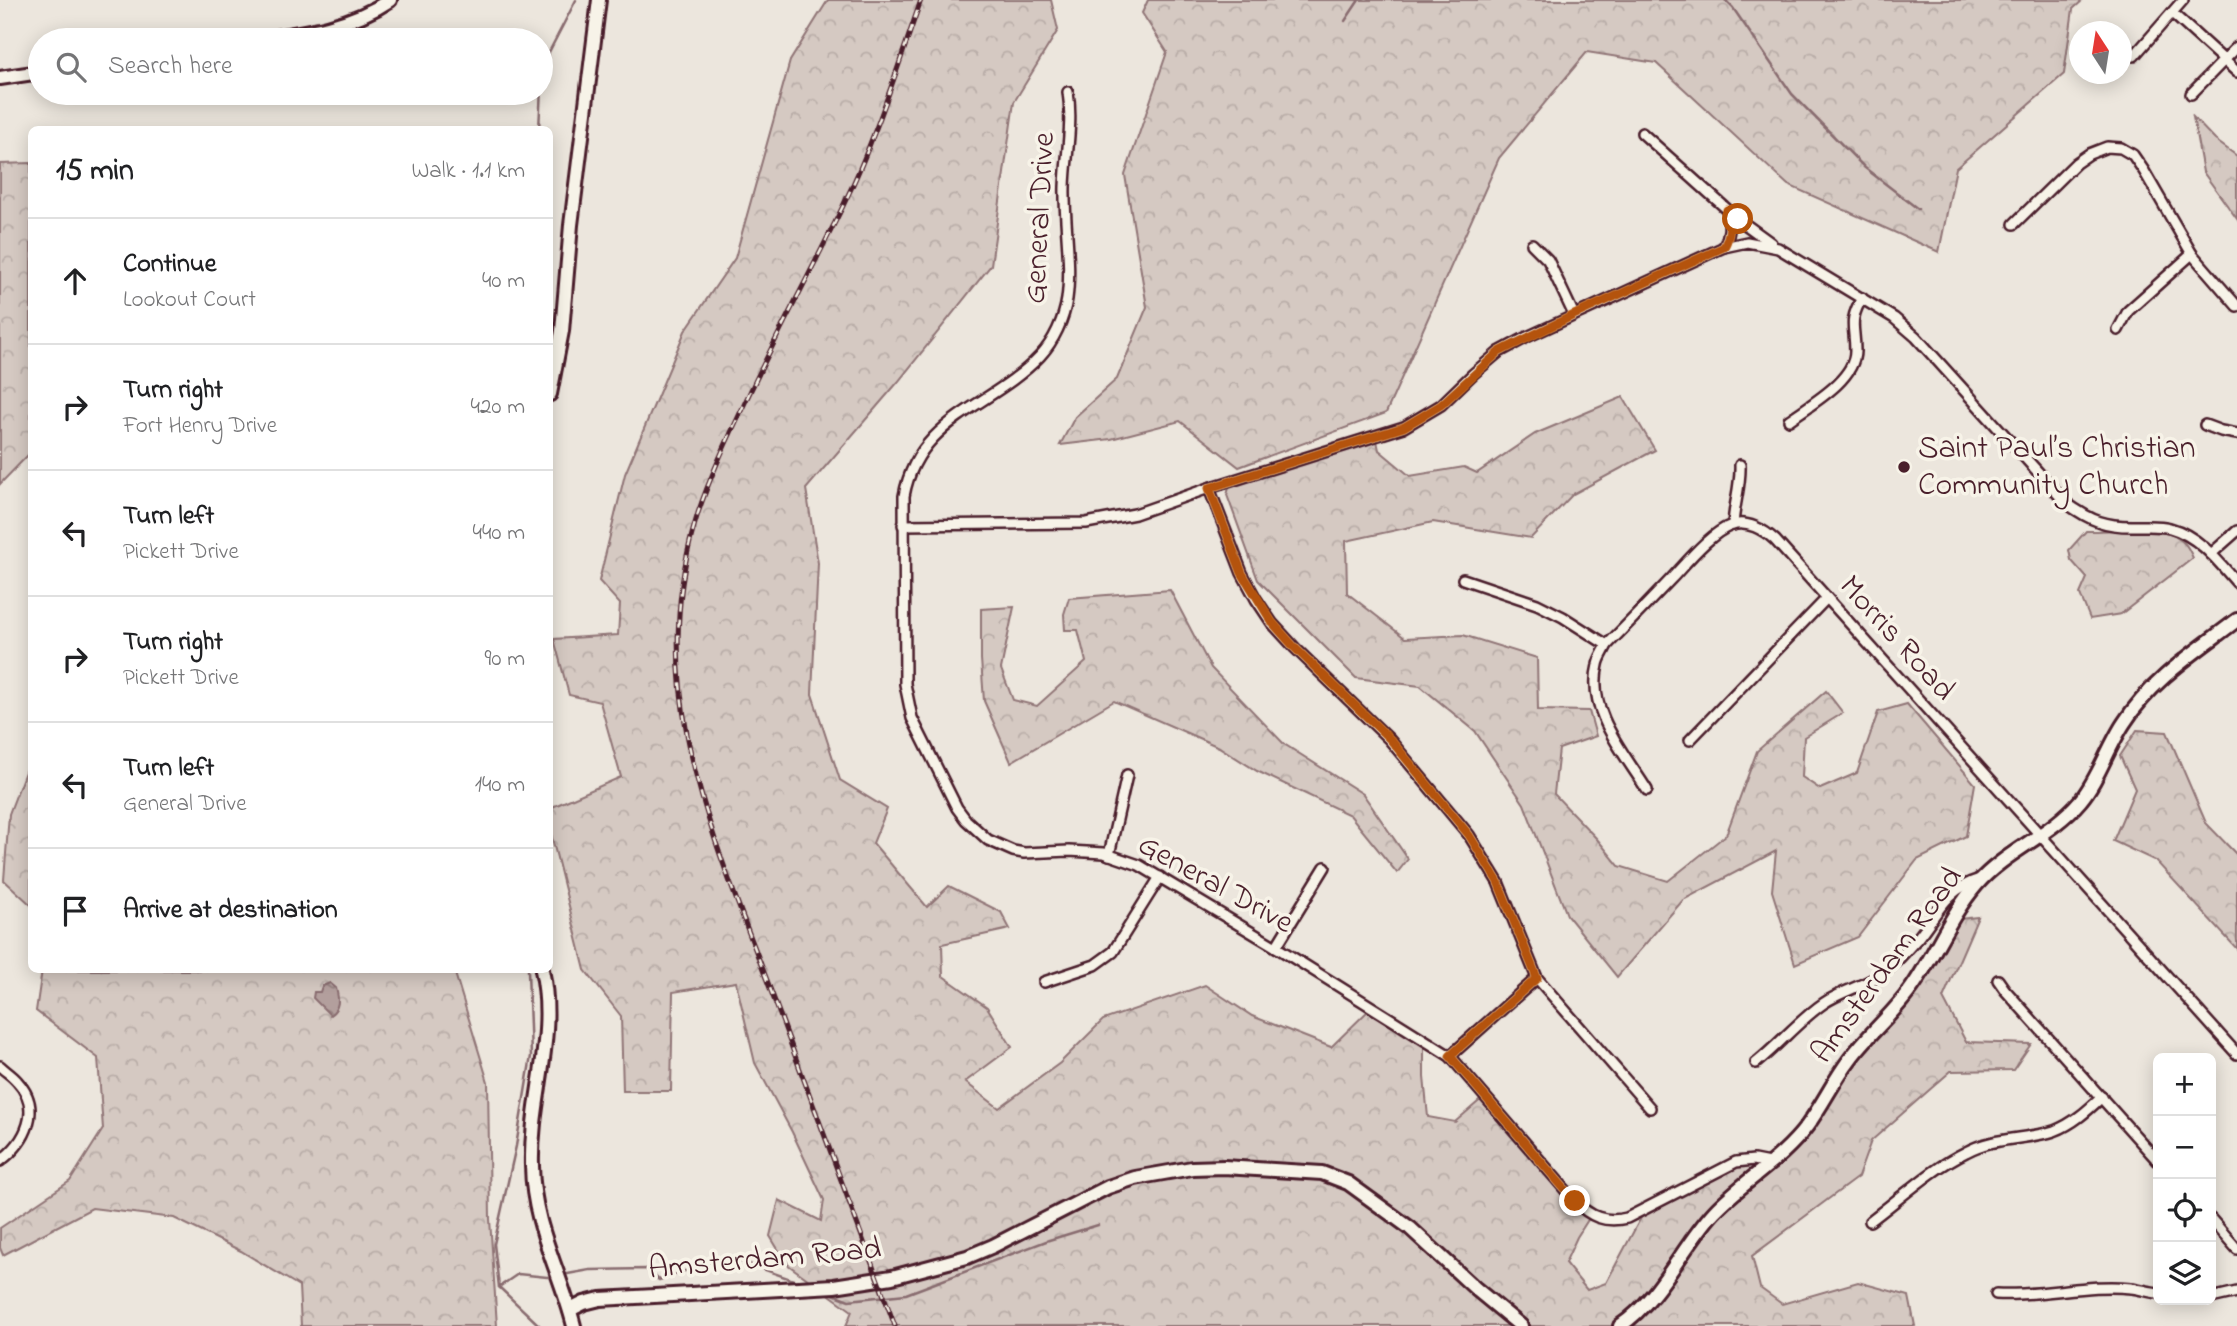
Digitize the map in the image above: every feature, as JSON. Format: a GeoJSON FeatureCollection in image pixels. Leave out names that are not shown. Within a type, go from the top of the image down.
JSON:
{"type":"FeatureCollection","features":[{"type":"Feature","properties":{"kind":"street"},"geometry":{"type":"LineString","coordinates":[[327,28],[349,22],[390,0]]}},
{"type":"Feature","properties":{"kind":"street"},"geometry":{"type":"LineString","coordinates":[[553,378],[562,331],[571,225],[599,0]]}},
{"type":"Feature","properties":{"kind":"street"},"geometry":{"type":"LineString","coordinates":[[2134,56],[2183,0]]}},
{"type":"Feature","properties":{"kind":"street"},"geometry":{"type":"LineString","coordinates":[[2172,13],[2237,72]]}},
{"type":"Feature","properties":{"kind":"street"},"geometry":{"type":"LineString","coordinates":[[2191,93],[2237,47]]}},
{"type":"Feature","properties":{"kind":"street"},"geometry":{"type":"LineString","coordinates":[[0,78],[28,74]]}},
{"type":"Feature","properties":{"kind":"street","name":"General Drive"},"geometry":{"type":"LineString","coordinates":[[1068,92],[1071,111],[1065,189],[1068,288],[1065,311],[1056,333],[1042,354],[1027,368],[941,429],[923,448],[907,482],[903,525],[905,684],[912,718],[957,808],[988,840],[1013,851],[1069,851],[1109,855],[1139,865],[1450,1056],[1584,1211],[1598,1219],[1627,1218],[1736,1162],[1754,1160],[1769,1163]]}},
{"type":"Feature","properties":{"kind":"street"},"geometry":{"type":"LineString","coordinates":[[1642,133],[1727,210],[1778,248],[1894,318],[1916,337],[2066,503],[2082,515],[2100,523],[2169,527],[2192,537],[2237,583]]}},
{"type":"Feature","properties":{"kind":"street"},"geometry":{"type":"LineString","coordinates":[[2014,224],[2083,159],[2107,147],[2121,148],[2133,155],[2192,254],[2237,306]]}},
{"type":"Feature","properties":{"kind":"street"},"geometry":{"type":"LineString","coordinates":[[1724,247],[1730,230],[1727,210]]}},
{"type":"Feature","properties":{"kind":"street"},"geometry":{"type":"LineString","coordinates":[[903,525],[1086,523],[1135,514],[1410,424],[1441,405],[1499,352],[1574,315],[1724,247],[1757,243],[1778,248]]}},
{"type":"Feature","properties":{"kind":"street"},"geometry":{"type":"LineString","coordinates":[[1532,244],[1548,260],[1574,315]]}},
{"type":"Feature","properties":{"kind":"street"},"geometry":{"type":"LineString","coordinates":[[2118,330],[2128,311],[2192,254]]}},
{"type":"Feature","properties":{"kind":"street"},"geometry":{"type":"LineString","coordinates":[[1789,420],[1841,380],[1851,368],[1855,349],[1853,318],[1862,298]]}},
{"type":"Feature","properties":{"kind":"street"},"geometry":{"type":"LineString","coordinates":[[2205,425],[2237,434]]}},
{"type":"Feature","properties":{"kind":"street"},"geometry":{"type":"LineString","coordinates":[[1647,790],[1599,708],[1596,677],[1598,663],[1607,645],[1694,555],[1718,532],[1733,525],[1741,479],[1740,466]]}},
{"type":"Feature","properties":{"kind":"street"},"geometry":{"type":"LineString","coordinates":[[1209,488],[1242,573],[1272,622],[1295,648],[1390,739],[1469,835],[1498,882],[1537,978],[1650,1108]]}},
{"type":"Feature","properties":{"kind":"street","name":"Morris Road"},"geometry":{"type":"LineString","coordinates":[[1733,525],[1743,524],[1764,530],[2237,1054]]}},
{"type":"Feature","properties":{"kind":"street"},"geometry":{"type":"LineString","coordinates":[[2211,554],[2237,531]]}},
{"type":"Feature","properties":{"kind":"street"},"geometry":{"type":"LineString","coordinates":[[1463,579],[1537,604],[1607,645]]}},
{"type":"Feature","properties":{"kind":"street"},"geometry":{"type":"LineString","coordinates":[[1689,740],[1827,598]]}},
{"type":"Feature","properties":{"kind":"street","name":"Amsterdam Road"},"geometry":{"type":"LineString","coordinates":[[1620,1326],[1646,1304],[1682,1252],[1716,1210],[1806,1127],[1850,1058],[1916,982],[1950,920],[1981,879],[2066,816],[2081,800],[2124,722],[2143,697],[2166,675],[2237,620]]}},
{"type":"Feature","properties":{"kind":"street"},"geometry":{"type":"LineString","coordinates":[[1109,855],[1127,775]]}},
{"type":"Feature","properties":{"kind":"street"},"geometry":{"type":"LineString","coordinates":[[1276,947],[1325,867]]}},
{"type":"Feature","properties":{"kind":"street"},"geometry":{"type":"LineString","coordinates":[[1044,982],[1095,965],[1112,952],[1160,877]]}},
{"type":"Feature","properties":{"kind":"street"},"geometry":{"type":"LineString","coordinates":[[1756,1063],[1791,1029],[1826,1002],[1887,970],[1916,939],[1952,891],[1981,879]]}},
{"type":"Feature","properties":{"kind":"street"},"geometry":{"type":"LineString","coordinates":[[542,973],[548,1032],[533,1120],[532,1170],[538,1219],[574,1326]]}},
{"type":"Feature","properties":{"kind":"street"},"geometry":{"type":"LineString","coordinates":[[1450,1056],[1537,978]]}},
{"type":"Feature","properties":{"kind":"street"},"geometry":{"type":"LineString","coordinates":[[1998,980],[2153,1155]]}},
{"type":"Feature","properties":{"kind":"street"},"geometry":{"type":"LineString","coordinates":[[0,1066],[18,1081],[26,1095],[29,1110],[28,1127],[22,1142],[0,1161]]}},
{"type":"Feature","properties":{"kind":"street"},"geometry":{"type":"LineString","coordinates":[[1870,1221],[1966,1152],[1997,1141],[2055,1130],[2074,1121],[2102,1097]]}},
{"type":"Feature","properties":{"kind":"street","name":"Amsterdam Road"},"geometry":{"type":"LineString","coordinates":[[570,1310],[600,1299],[834,1286],[892,1278],[967,1258],[1108,1187],[1161,1172],[1224,1167],[1322,1173],[1348,1183],[1410,1227],[1521,1326]]}},
{"type":"Feature","properties":{"kind":"street"},"geometry":{"type":"LineString","coordinates":[[2216,1225],[2237,1249]]}},
{"type":"Feature","properties":{"kind":"street"},"geometry":{"type":"LineString","coordinates":[[1996,1294],[2130,1288],[2153,1292]]}},
{"type":"Feature","properties":{"kind":"street"},"geometry":{"type":"LineString","coordinates":[[2216,1297],[2237,1292]]}},
{"type":"Feature","properties":{"kind":"green space"},"geometry":{"type":"Polygon","coordinates":[[[828,0],[1051,0],[1058,30],[1014,102],[991,265],[898,382],[806,489],[818,563],[812,694],[840,780],[887,809],[873,843],[927,907],[949,886],[1001,912],[1010,929],[942,944],[943,976],[987,1007],[1012,1047],[965,1082],[999,1108],[1060,1063],[1103,1020],[1205,985],[1252,1016],[1331,1047],[1372,1007],[1424,1040],[1428,1117],[1455,1122],[1485,1096],[1591,1215],[1565,1263],[1587,1290],[1606,1283],[1645,1210],[1736,1162],[1769,1163],[1786,1148],[1898,1005],[1950,920],[1978,917],[1943,998],[1966,1042],[2031,1044],[2013,1070],[1951,1071],[1871,1141],[1858,1177],[1752,1256],[1760,1288],[1782,1304],[1858,1282],[1909,1296],[1915,1326],[846,1326],[852,1311],[787,1264],[770,1236],[779,1200],[821,1221],[824,1200],[755,1063],[736,982],[673,992],[671,1091],[623,1091],[621,1016],[585,970],[553,842],[553,807],[621,777],[600,702],[569,695],[554,639],[618,635],[620,604],[599,581],[625,474],[685,331],[735,258],[790,61],[828,0]]]}},
{"type":"Feature","properties":{"kind":"green space"},"geometry":{"type":"Polygon","coordinates":[[[1148,0],[2083,0],[2073,9],[2071,21],[2069,21],[2064,74],[1956,168],[1939,252],[1788,185],[1656,63],[1587,52],[1499,158],[1386,413],[1239,467],[1180,421],[1111,439],[1060,445],[1075,417],[1117,379],[1147,307],[1125,175],[1167,52],[1142,13],[1148,0]]]}},
{"type":"Feature","properties":{"kind":"green space"},"geometry":{"type":"Polygon","coordinates":[[[2193,117],[2215,140],[2237,156],[2237,219],[2203,172],[2193,117]]]}},
{"type":"Feature","properties":{"kind":"green space"},"geometry":{"type":"Polygon","coordinates":[[[28,163],[28,455],[0,484],[0,164],[28,163]]]}},
{"type":"Feature","properties":{"kind":"green space"},"geometry":{"type":"Polygon","coordinates":[[[1623,397],[1655,450],[1573,494],[1531,538],[1433,522],[1346,541],[1347,593],[1405,638],[1463,635],[1537,658],[1538,710],[1589,711],[1596,736],[1559,749],[1554,794],[1619,866],[1668,881],[1726,835],[1757,751],[1826,691],[1843,713],[1804,737],[1802,777],[1820,789],[1857,773],[1878,712],[1907,704],[1975,784],[1966,836],[1917,860],[1858,937],[1795,964],[1772,891],[1776,851],[1683,900],[1617,977],[1567,915],[1524,804],[1475,731],[1420,686],[1356,678],[1258,580],[1227,495],[1231,481],[1376,436],[1379,450],[1410,476],[1464,467],[1477,473],[1535,434],[1623,397]]]}},
{"type":"Feature","properties":{"kind":"green space"},"geometry":{"type":"Polygon","coordinates":[[[2119,530],[2168,534],[2185,543],[2193,558],[2121,614],[2090,619],[2080,594],[2087,578],[2071,560],[2069,550],[2086,531],[2119,530]]]}},
{"type":"Feature","properties":{"kind":"green space"},"geometry":{"type":"Polygon","coordinates":[[[1170,590],[1211,668],[1284,744],[1363,794],[1408,859],[1397,873],[1350,815],[1257,771],[1219,747],[1114,701],[1011,762],[984,701],[981,609],[1014,607],[1001,669],[1013,700],[1037,706],[1086,662],[1078,630],[1065,630],[1064,614],[1069,598],[1170,590]]]}},
{"type":"Feature","properties":{"kind":"green space"},"geometry":{"type":"Polygon","coordinates":[[[2137,730],[2167,732],[2206,823],[2237,855],[2237,949],[2156,861],[2113,841],[2135,789],[2120,756],[2137,730]]]}},
{"type":"Feature","properties":{"kind":"green space"},"geometry":{"type":"Polygon","coordinates":[[[28,764],[28,902],[4,880],[9,814],[28,764]]]}},
{"type":"Feature","properties":{"kind":"green space"},"geometry":{"type":"Polygon","coordinates":[[[42,973],[455,973],[488,1082],[490,1219],[497,1326],[301,1326],[299,1286],[241,1251],[174,1218],[92,1208],[3,1255],[0,1248],[0,1228],[70,1181],[103,1129],[98,1058],[36,1011],[42,973]]]}},
{"type":"Feature","properties":{"kind":"water"},"geometry":{"type":"Polygon","coordinates":[[[330,983],[336,988],[338,1000],[336,1009],[330,1015],[313,998],[314,992],[320,992],[322,986],[330,983]]]}},
{"type":"Feature","properties":{"kind":"waterway"},"geometry":{"type":"LineString","coordinates":[[553,44],[576,0]]}},
{"type":"Feature","properties":{"kind":"waterway"},"geometry":{"type":"LineString","coordinates":[[1345,21],[1359,0]]}},
{"type":"Feature","properties":{"kind":"waterway"},"geometry":{"type":"LineString","coordinates":[[1725,0],[1792,94],[1865,168],[1918,209]]}},
{"type":"Feature","properties":{"kind":"waterway"},"geometry":{"type":"LineString","coordinates":[[539,126],[540,105]]}},
{"type":"Feature","properties":{"kind":"waterway"},"geometry":{"type":"LineString","coordinates":[[528,973],[531,1056],[516,1146],[494,1244],[499,1287],[540,1326]]}},
{"type":"Feature","properties":{"kind":"waterway"},"geometry":{"type":"LineString","coordinates":[[825,1291],[849,1300],[906,1294],[1049,1240],[1098,1225]]}},
{"type":"Feature","properties":{"kind":"waterway"},"geometry":{"type":"LineString","coordinates":[[562,1275],[590,1270],[646,1269],[659,1280],[717,1260],[740,1261],[799,1282]]}},
{"type":"Feature","properties":{"kind":"waterway"},"geometry":{"type":"LineString","coordinates":[[499,1287],[518,1274],[555,1276]]}},
{"type":"Feature","properties":{"kind":"railway"},"geometry":{"type":"LineString","coordinates":[[895,1326],[710,825],[682,704],[678,642],[683,579],[698,513],[718,460],[855,181],[921,0]]}},
{"type":"Feature","properties":{"kind":"place","name":"Saint Paul’s Christian Community Church"},"geometry":{"type":"Point","coordinates":[1904,467]}},
{"type":"Feature","properties":{"kind":"route"},"geometry":{"type":"LineString","coordinates":[[1575,1201],[1450,1056],[1537,978],[1498,882],[1469,835],[1390,739],[1295,648],[1272,622],[1242,573],[1209,488],[1404,427],[1441,405],[1499,352],[1724,247],[1730,230],[1727,210],[1738,219]]}}]}
